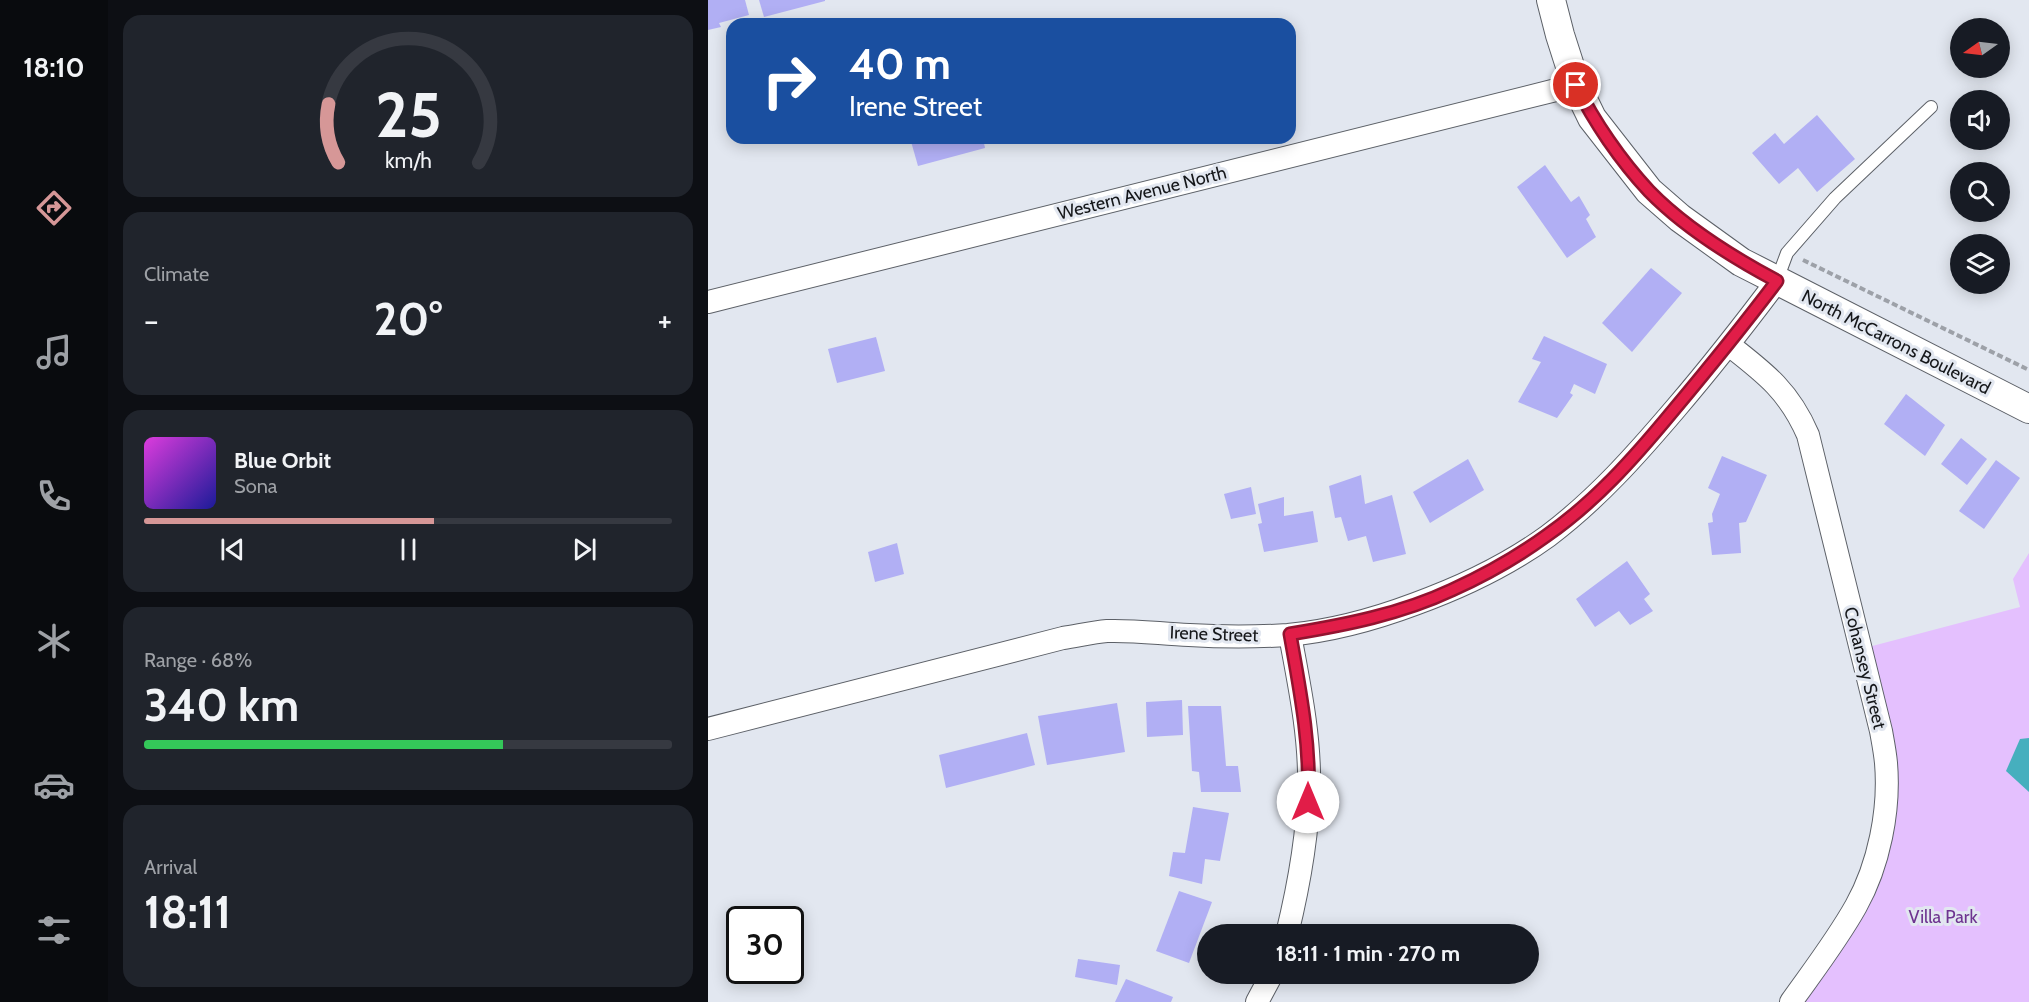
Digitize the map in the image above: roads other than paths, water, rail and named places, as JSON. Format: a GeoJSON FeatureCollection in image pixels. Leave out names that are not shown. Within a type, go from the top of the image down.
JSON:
{"type":"FeatureCollection","features":[{"type":"Feature","properties":{"kind":"street","name":"North McCarrons Boulevard"},"geometry":{"type":"LineString","coordinates":[[1551,0],[1576,85],[1593,118],[1649,191],[1709,241],[1741,262],[2029,409]]}},
{"type":"Feature","properties":{"kind":"street","name":"Western Avenue North"},"geometry":{"type":"LineString","coordinates":[[708,302],[1576,85]]}},
{"type":"Feature","properties":{"kind":"street","name":"Irene Street"},"geometry":{"type":"LineString","coordinates":[[708,729],[1063,639],[1106,631],[1150,631],[1238,637],[1290,634],[1334,627],[1389,614],[1450,591],[1500,566],[1547,536],[1597,495],[1637,455],[1729,345],[1777,281]]}},
{"type":"Feature","properties":{"kind":"street","name":"Cohansey Street"},"geometry":{"type":"LineString","coordinates":[[1729,345],[1783,390],[1799,413],[1808,435],[1881,731],[1886,764],[1886,798],[1881,840],[1869,876],[1857,905],[1791,1002]]}},
{"type":"Feature","properties":{"kind":"street"},"geometry":{"type":"LineString","coordinates":[[1289,924],[1306,838],[1309,783],[1306,733],[1290,634]]}},
{"type":"Feature","properties":{"kind":"street"},"geometry":{"type":"LineString","coordinates":[[1257,1002],[1267,984]]}},
{"type":"Feature","properties":{"kind":"lane"},"geometry":{"type":"LineString","coordinates":[[1777,281],[1787,252],[1835,198],[1931,107]]}},
{"type":"Feature","properties":{"kind":"water"},"geometry":{"type":"Polygon","coordinates":[[[2029,738],[2029,792],[2006,771],[2020,739],[2029,738]]]}},
{"type":"Feature","properties":{"kind":"park label","name":"Villa Park"},"geometry":{"type":"Point","coordinates":[1943,917]}}]}
